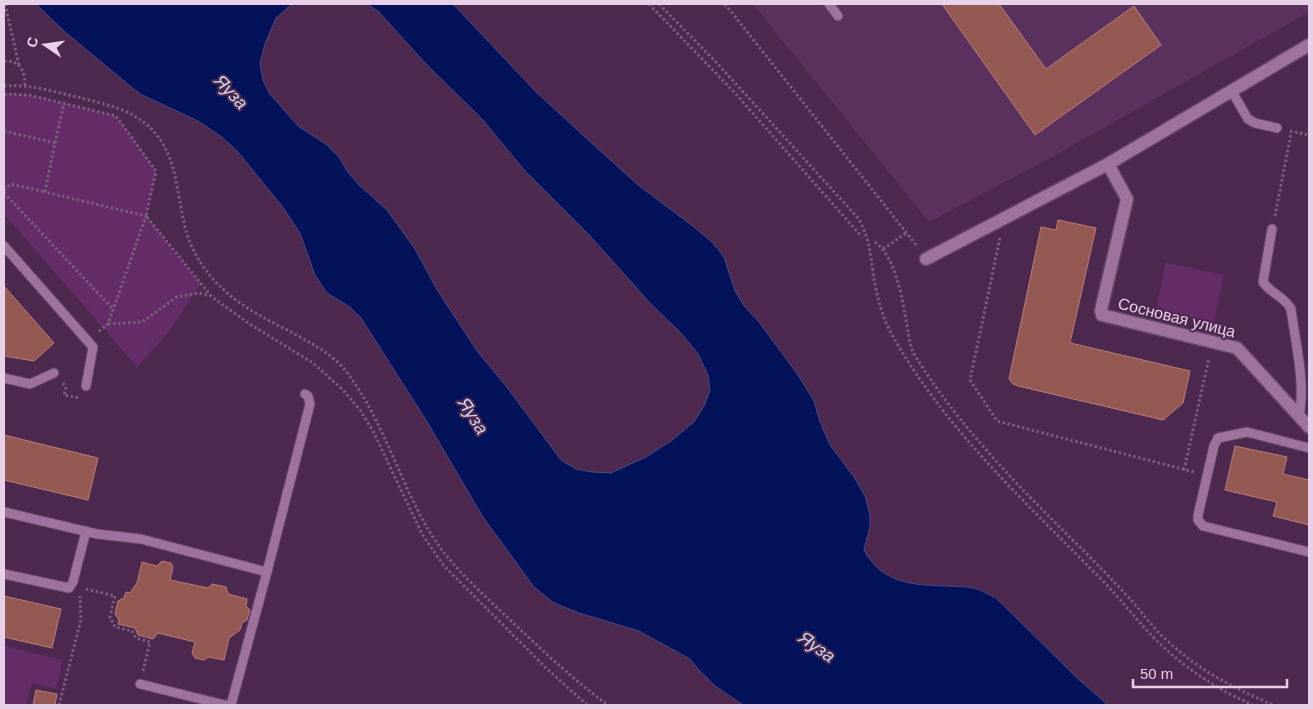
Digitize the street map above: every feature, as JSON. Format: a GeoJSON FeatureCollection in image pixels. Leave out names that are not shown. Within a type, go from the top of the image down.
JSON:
{"type":"FeatureCollection","features":[{"type":"Feature","properties":{"kind":"street"},"geometry":{"type":"LineString","coordinates":[[926,259],[1108,164],[1309,45]]}},
{"type":"Feature","properties":{"kind":"street","name":"Сосновая улица"},"geometry":{"type":"LineString","coordinates":[[1108,164],[1127,199],[1101,310],[1102,315],[1231,346],[1241,352],[1309,427]]}},
{"type":"Feature","properties":{"kind":"lane"},"geometry":{"type":"LineString","coordinates":[[829,4],[838,16]]}},
{"type":"Feature","properties":{"kind":"lane"},"geometry":{"type":"LineString","coordinates":[[1231,90],[1248,119],[1255,123],[1277,128]]}},
{"type":"Feature","properties":{"kind":"lane"},"geometry":{"type":"LineString","coordinates":[[1272,229],[1263,282],[1267,288],[1288,303],[1291,308],[1301,385],[1302,404],[1299,416]]}},
{"type":"Feature","properties":{"kind":"lane"},"geometry":{"type":"LineString","coordinates":[[4,246],[93,348],[86,386]]}},
{"type":"Feature","properties":{"kind":"lane"},"geometry":{"type":"LineString","coordinates":[[4,378],[30,384],[54,373]]}},
{"type":"Feature","properties":{"kind":"lane"},"geometry":{"type":"LineString","coordinates":[[231,705],[310,404],[310,400],[305,394]]}},
{"type":"Feature","properties":{"kind":"lane"},"geometry":{"type":"LineString","coordinates":[[1309,448],[1247,432],[1222,437],[1215,442],[1198,515],[1200,524],[1207,527],[1309,552]]}},
{"type":"Feature","properties":{"kind":"lane"},"geometry":{"type":"LineString","coordinates":[[4,512],[86,531],[141,539],[266,572]]}},
{"type":"Feature","properties":{"kind":"lane"},"geometry":{"type":"LineString","coordinates":[[4,574],[69,588],[73,582],[86,531]]}},
{"type":"Feature","properties":{"kind":"lane"},"geometry":{"type":"LineString","coordinates":[[140,684],[225,705]]}},
{"type":"Feature","properties":{"kind":"path"},"geometry":{"type":"LineString","coordinates":[[5,4],[19,64],[25,76],[25,86]]}},
{"type":"Feature","properties":{"kind":"path"},"geometry":{"type":"LineString","coordinates":[[649,4],[734,92],[862,237]]}},
{"type":"Feature","properties":{"kind":"path"},"geometry":{"type":"LineString","coordinates":[[658,4],[716,62],[858,218],[868,239],[876,291],[890,331],[923,383],[980,456],[1013,492],[1111,588],[1174,657],[1215,686],[1253,705]]}},
{"type":"Feature","properties":{"kind":"path"},"geometry":{"type":"LineString","coordinates":[[725,4],[926,259]]}},
{"type":"Feature","properties":{"kind":"path"},"geometry":{"type":"LineString","coordinates":[[4,60],[19,64]]}},
{"type":"Feature","properties":{"kind":"path"},"geometry":{"type":"LineString","coordinates":[[4,86],[25,86],[42,89],[118,108],[138,118],[154,131],[173,165],[185,229],[192,248],[209,274],[231,297],[255,313],[319,348],[344,369],[379,428],[429,531],[450,560],[474,586],[552,660],[579,684],[608,705]]}},
{"type":"Feature","properties":{"kind":"path"},"geometry":{"type":"LineString","coordinates":[[4,94],[30,95],[116,116],[156,171],[146,216],[108,324]]}},
{"type":"Feature","properties":{"kind":"path"},"geometry":{"type":"LineString","coordinates":[[45,192],[64,104]]}},
{"type":"Feature","properties":{"kind":"path"},"geometry":{"type":"LineString","coordinates":[[1277,128],[1309,135]]}},
{"type":"Feature","properties":{"kind":"path"},"geometry":{"type":"LineString","coordinates":[[4,131],[55,143]]}},
{"type":"Feature","properties":{"kind":"path"},"geometry":{"type":"LineString","coordinates":[[1272,229],[1292,131]]}},
{"type":"Feature","properties":{"kind":"path"},"geometry":{"type":"LineString","coordinates":[[113,309],[4,192],[11,184],[146,216],[211,296],[248,323],[313,363],[342,389],[360,410],[373,431],[422,534],[444,566],[587,705]]}},
{"type":"Feature","properties":{"kind":"path"},"geometry":{"type":"LineString","coordinates":[[1004,218],[970,380],[997,421],[1207,476]]}},
{"type":"Feature","properties":{"kind":"path"},"geometry":{"type":"LineString","coordinates":[[883,250],[906,233]]}},
{"type":"Feature","properties":{"kind":"path"},"geometry":{"type":"LineString","coordinates":[[875,242],[883,250],[897,277],[914,354],[945,400],[973,436],[1019,486],[1106,573],[1169,643],[1223,682],[1273,705]]}},
{"type":"Feature","properties":{"kind":"path"},"geometry":{"type":"LineString","coordinates":[[87,340],[108,324],[142,322],[177,297],[198,293],[211,296]]}},
{"type":"Feature","properties":{"kind":"path"},"geometry":{"type":"LineString","coordinates":[[1184,470],[1213,342]]}},
{"type":"Feature","properties":{"kind":"path"},"geometry":{"type":"LineString","coordinates":[[64,393],[64,396],[76,398]]}},
{"type":"Feature","properties":{"kind":"path"},"geometry":{"type":"LineString","coordinates":[[59,705],[81,620],[79,588],[115,596],[110,617],[115,627],[132,631],[136,638],[150,642],[140,684]]}},
{"type":"Feature","properties":{"kind":"shaded area"},"geometry":{"type":"Polygon","coordinates":[[[753,4],[1309,4],[1309,12],[1052,157],[929,222],[753,4]]]}},
{"type":"Feature","properties":{"kind":"shaded area"},"geometry":{"type":"Polygon","coordinates":[[[4,94],[30,95],[116,116],[156,171],[146,216],[201,284],[168,333],[137,367],[4,214],[4,94]]]}},
{"type":"Feature","properties":{"kind":"shaded area"},"geometry":{"type":"Polygon","coordinates":[[[1166,263],[1224,275],[1214,322],[1156,310],[1166,263]]]}},
{"type":"Feature","properties":{"kind":"shaded area"},"geometry":{"type":"Polygon","coordinates":[[[4,646],[63,660],[56,689],[32,683],[26,705],[4,705],[4,646]]]}},
{"type":"Feature","properties":{"kind":"water","name":"Яуза"},"geometry":{"type":"Polygon","coordinates":[[[36,4],[292,4],[276,18],[265,44],[260,63],[263,80],[269,93],[298,126],[327,145],[339,157],[347,171],[360,186],[387,210],[415,249],[436,288],[477,351],[506,386],[561,460],[576,469],[611,473],[646,457],[671,441],[694,422],[704,406],[710,391],[708,375],[698,354],[681,333],[651,304],[591,237],[526,172],[483,120],[426,64],[379,12],[367,4],[453,4],[536,92],[638,185],[713,243],[724,257],[735,291],[744,306],[759,322],[798,375],[814,401],[820,422],[830,445],[854,477],[865,496],[870,515],[870,526],[864,550],[871,561],[889,576],[900,580],[923,585],[974,588],[996,598],[1076,677],[1108,705],[743,705],[714,685],[690,659],[639,631],[579,613],[554,603],[534,587],[483,517],[426,420],[361,318],[350,307],[327,293],[315,275],[300,233],[282,206],[238,152],[222,137],[198,121],[140,94],[65,32],[36,4]]]}},
{"type":"Feature","properties":{"kind":"building"},"geometry":{"type":"Polygon","coordinates":[[[942,4],[999,4],[1046,69],[1134,6],[1161,45],[1035,135],[942,4]]]}},
{"type":"Feature","properties":{"kind":"building"},"geometry":{"type":"Polygon","coordinates":[[[1058,220],[1096,228],[1070,343],[1190,371],[1183,403],[1163,420],[1018,386],[1009,379],[1041,227],[1056,230],[1058,220]]]}},
{"type":"Feature","properties":{"kind":"building"},"geometry":{"type":"Polygon","coordinates":[[[4,286],[54,343],[34,361],[4,356],[4,286]]]}},
{"type":"Feature","properties":{"kind":"building"},"geometry":{"type":"Polygon","coordinates":[[[4,435],[98,458],[88,500],[4,480],[4,435]]]}},
{"type":"Feature","properties":{"kind":"building"},"geometry":{"type":"Polygon","coordinates":[[[1235,446],[1287,457],[1283,474],[1309,480],[1309,525],[1273,516],[1277,502],[1225,490],[1235,446]]]}},
{"type":"Feature","properties":{"kind":"building"},"geometry":{"type":"Polygon","coordinates":[[[162,561],[171,563],[173,567],[170,580],[208,588],[212,584],[226,587],[228,594],[247,599],[246,606],[250,610],[247,620],[242,623],[240,630],[229,638],[224,660],[208,657],[204,660],[195,658],[192,653],[195,642],[158,633],[153,639],[138,635],[135,628],[118,624],[119,620],[115,614],[118,601],[124,598],[126,592],[130,593],[137,583],[142,562],[157,566],[162,561]]]}},
{"type":"Feature","properties":{"kind":"building"},"geometry":{"type":"Polygon","coordinates":[[[4,596],[61,609],[52,648],[4,637],[4,596]]]}},
{"type":"Feature","properties":{"kind":"building"},"geometry":{"type":"Polygon","coordinates":[[[36,690],[57,694],[55,705],[33,705],[36,690]]]}}]}
